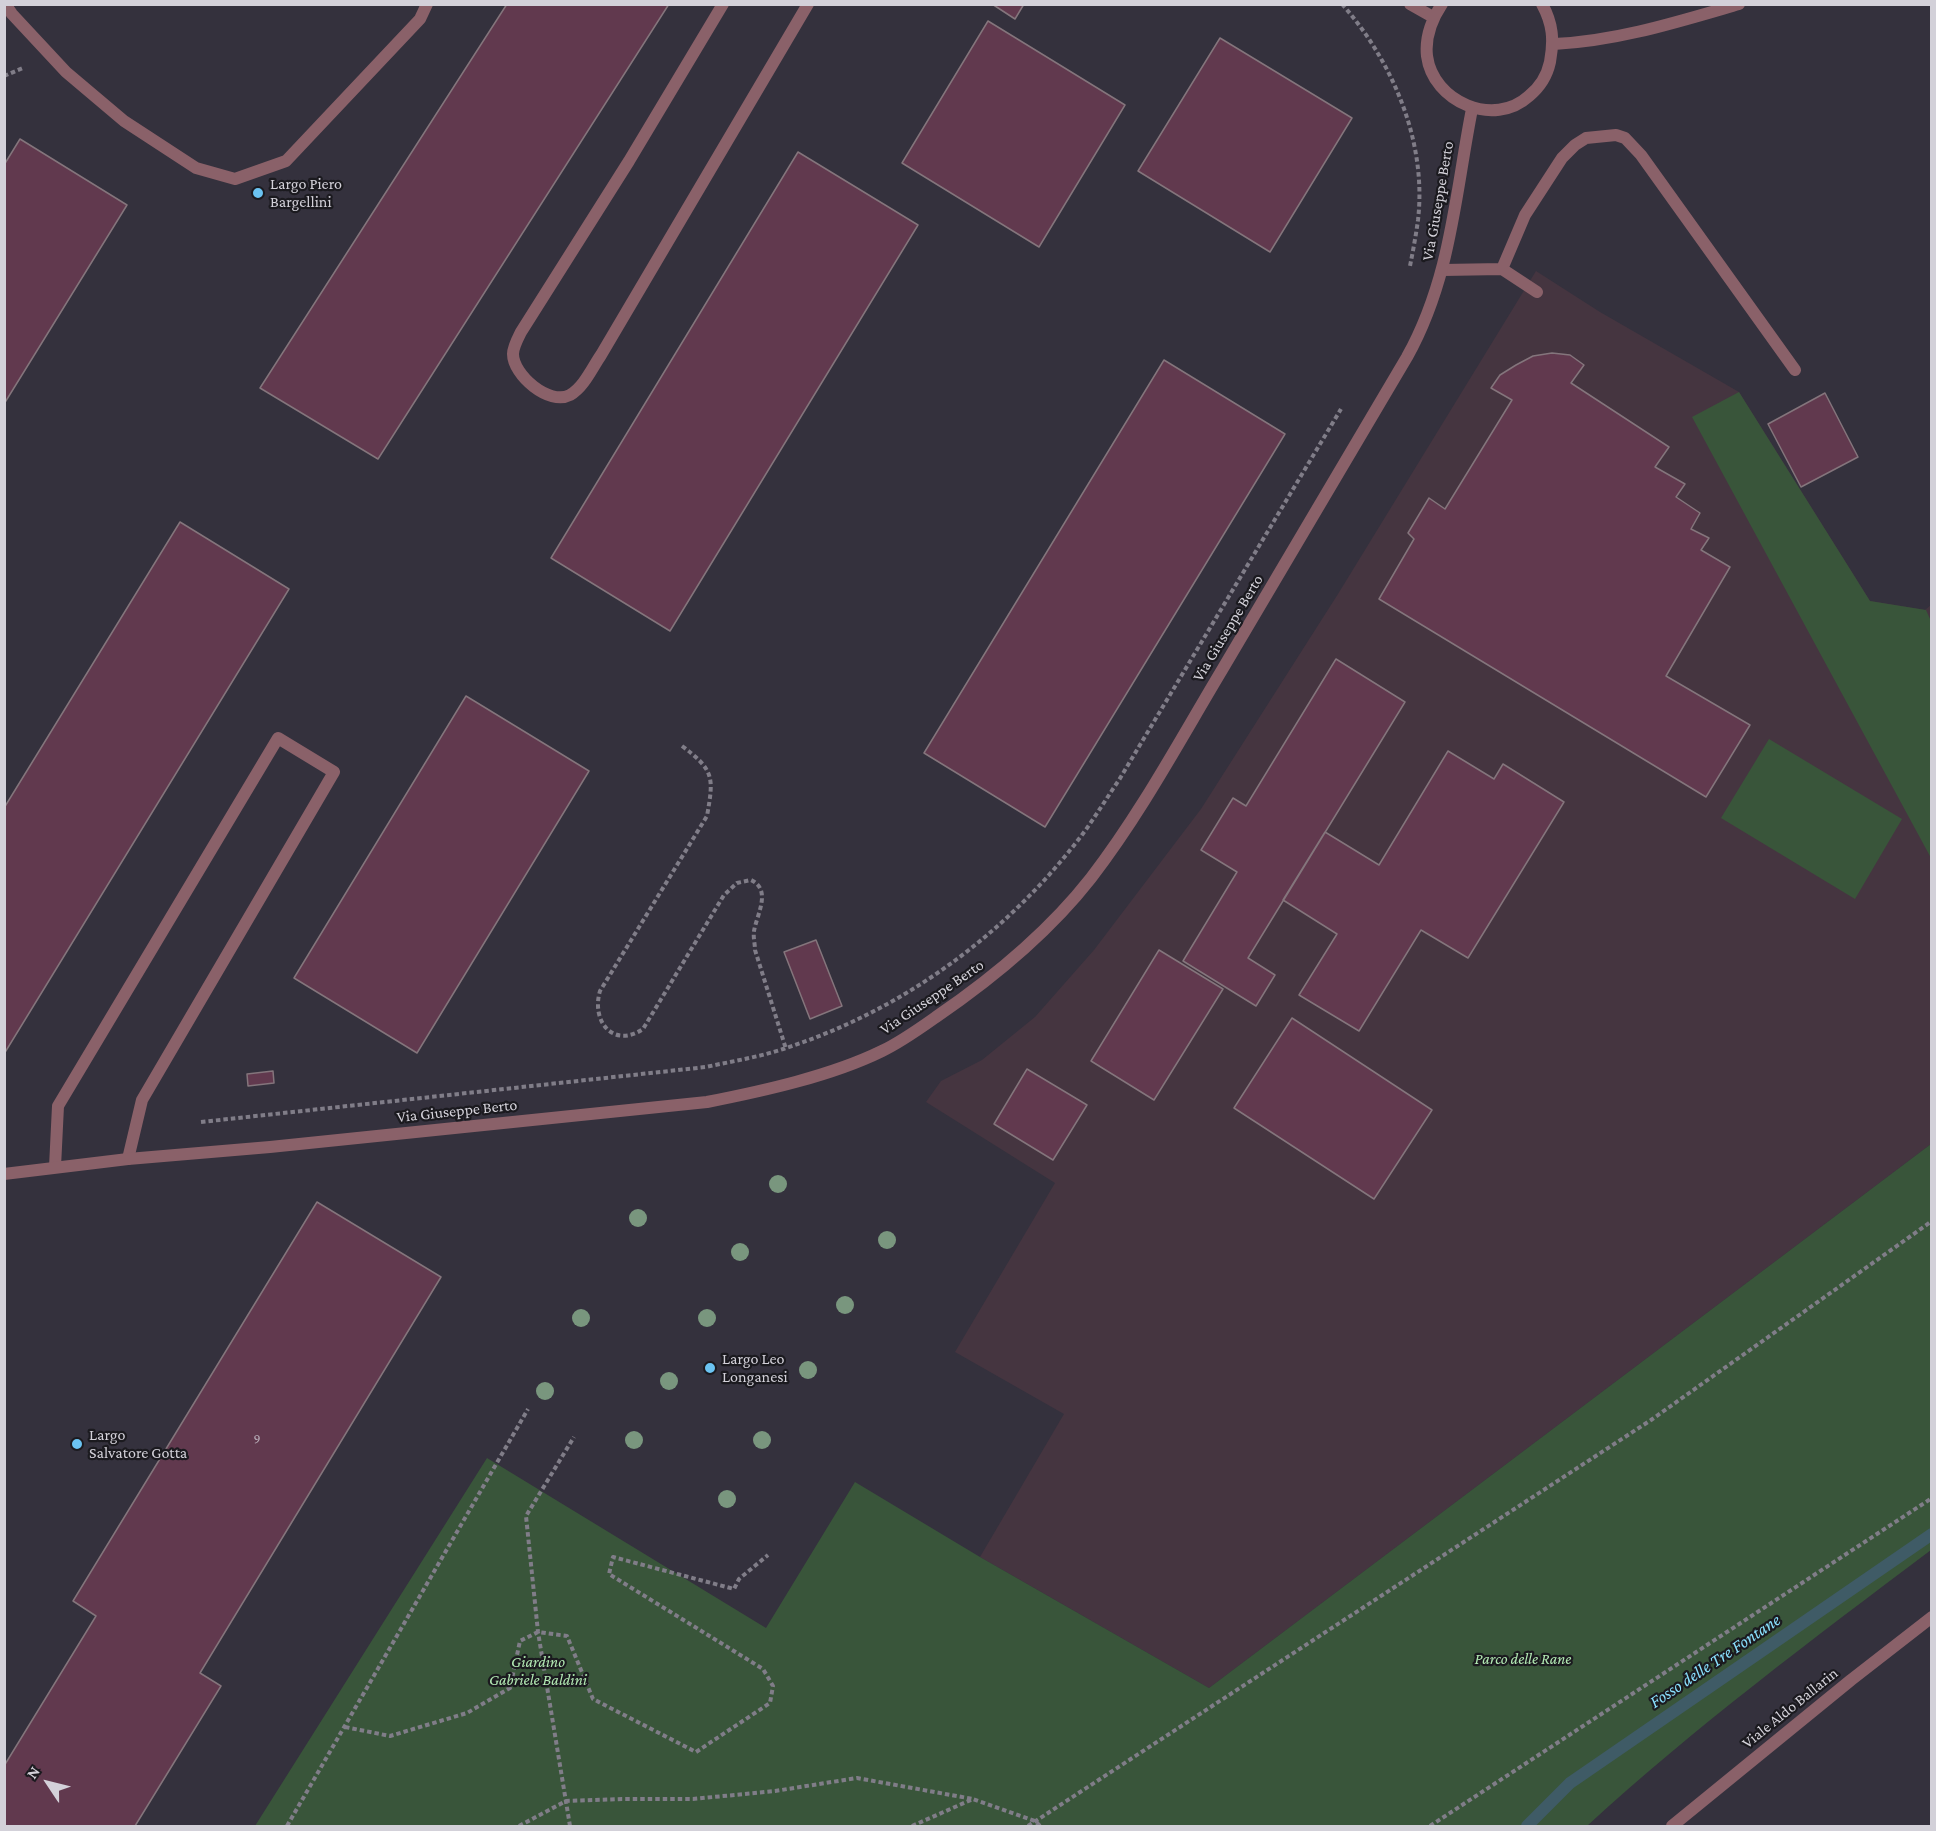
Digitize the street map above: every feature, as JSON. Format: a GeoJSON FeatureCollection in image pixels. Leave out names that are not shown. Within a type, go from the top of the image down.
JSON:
{"type":"FeatureCollection","features":[{"type":"Feature","properties":{"kind":"street"},"geometry":{"type":"LineString","coordinates":[[5,4],[66,72],[124,120],[196,168],[235,179],[286,161],[420,19],[428,4]]}},
{"type":"Feature","properties":{"kind":"street"},"geometry":{"type":"LineString","coordinates":[[723,4],[629,161],[521,332],[513,353],[517,369],[526,380],[551,396],[560,398],[579,388],[601,355],[808,4]]}},
{"type":"Feature","properties":{"kind":"street"},"geometry":{"type":"LineString","coordinates":[[1410,4],[1433,17]]}},
{"type":"Feature","properties":{"kind":"street"},"geometry":{"type":"LineString","coordinates":[[1442,4],[1433,17],[1427,56],[1439,83],[1452,97],[1472,109],[1500,110],[1524,101],[1536,90],[1544,78],[1554,44],[1552,28],[1542,4]]}},
{"type":"Feature","properties":{"kind":"street"},"geometry":{"type":"LineString","coordinates":[[1554,44],[1588,42],[1629,34],[1738,4]]}},
{"type":"Feature","properties":{"kind":"street","name":"Via Giuseppe Berto"},"geometry":{"type":"LineString","coordinates":[[4,1174],[128,1159],[270,1148],[687,1104],[744,1095],[850,1064],[882,1051],[973,992],[1036,939],[1091,878],[1133,819],[1401,367],[1423,326],[1443,270],[1472,109]]}},
{"type":"Feature","properties":{"kind":"street"},"geometry":{"type":"LineString","coordinates":[[1502,269],[1526,215],[1562,158],[1586,138],[1605,135],[1625,138],[1641,155],[1795,370]]}},
{"type":"Feature","properties":{"kind":"street"},"geometry":{"type":"LineString","coordinates":[[1443,270],[1502,269],[1538,292]]}},
{"type":"Feature","properties":{"kind":"street"},"geometry":{"type":"LineString","coordinates":[[55,1167],[58,1106],[278,738],[334,772],[142,1100],[128,1159]]}},
{"type":"Feature","properties":{"kind":"street","name":"Viale Aldo Ballarin"},"geometry":{"type":"LineString","coordinates":[[1672,1827],[1931,1619]]}},
{"type":"Feature","properties":{"kind":"path"},"geometry":{"type":"LineString","coordinates":[[1342,4],[1374,44],[1396,88],[1410,126],[1418,173],[1418,218],[1409,273]]}},
{"type":"Feature","properties":{"kind":"path"},"geometry":{"type":"LineString","coordinates":[[192,1122],[706,1067],[786,1048],[823,1035],[868,1014],[930,980],[985,938],[1028,897],[1089,825],[1119,780],[1341,408]]}},
{"type":"Feature","properties":{"kind":"path"},"geometry":{"type":"LineString","coordinates":[[682,746],[702,761],[710,774],[711,791],[707,816],[600,991],[598,1016],[608,1030],[616,1034],[630,1036],[643,1029],[724,895],[737,883],[751,880],[757,884],[763,897],[753,934],[756,950],[796,1080]]}},
{"type":"Feature","properties":{"kind":"path"},"geometry":{"type":"LineString","coordinates":[[1028,1827],[1651,1420],[1932,1221]]}},
{"type":"Feature","properties":{"kind":"path"},"geometry":{"type":"LineString","coordinates":[[287,1827],[528,1408]]}},
{"type":"Feature","properties":{"kind":"path"},"geometry":{"type":"LineString","coordinates":[[570,1827],[538,1632],[526,1516],[574,1437]]}},
{"type":"Feature","properties":{"kind":"path"},"geometry":{"type":"LineString","coordinates":[[1430,1827],[1932,1498]]}},
{"type":"Feature","properties":{"kind":"path"},"geometry":{"type":"LineString","coordinates":[[345,1727],[390,1736],[467,1713],[510,1688],[520,1641],[538,1632],[567,1636],[593,1700],[696,1752],[770,1703],[773,1686],[763,1669],[609,1575],[613,1557],[735,1589],[739,1579],[768,1555]]}},
{"type":"Feature","properties":{"kind":"path"},"geometry":{"type":"LineString","coordinates":[[519,1827],[566,1801],[693,1799],[775,1791],[857,1778],[973,1799],[1035,1821],[1040,1827]]}},
{"type":"Feature","properties":{"kind":"path"},"geometry":{"type":"LineString","coordinates":[[912,1827],[973,1799]]}},
{"type":"Feature","properties":{"kind":"shaded area"},"geometry":{"type":"Polygon","coordinates":[[[1536,271],[1600,312],[1739,392],[1870,601],[1925,610],[1931,605],[1931,1144],[1209,1688],[980,1557],[1064,1414],[955,1352],[1055,1183],[926,1102],[941,1081],[982,1060],[1035,1017],[1094,950],[1201,809],[1338,594],[1536,271]]]}},
{"type":"Feature","properties":{"kind":"green space"},"geometry":{"type":"Polygon","coordinates":[[[1739,392],[1870,601],[1926,610],[1931,621],[1931,858],[1692,417],[1739,392]]]}},
{"type":"Feature","properties":{"kind":"green space"},"geometry":{"type":"Polygon","coordinates":[[[1769,739],[1902,819],[1855,899],[1721,818],[1769,739]]]}},
{"type":"Feature","properties":{"kind":"green space","name":"Parco delle Rane"},"geometry":{"type":"Polygon","coordinates":[[[1931,1144],[1931,1550],[1712,1718],[1587,1826],[255,1826],[487,1458],[766,1628],[855,1482],[980,1557],[1209,1688],[1931,1144]]]}},
{"type":"Feature","properties":{"kind":"building"},"geometry":{"type":"Polygon","coordinates":[[[507,4],[669,4],[378,459],[260,388],[507,4]]]}},
{"type":"Feature","properties":{"kind":"building"},"geometry":{"type":"Polygon","coordinates":[[[992,4],[1024,4],[1015,19],[992,4]]]}},
{"type":"Feature","properties":{"kind":"building"},"geometry":{"type":"Polygon","coordinates":[[[988,21],[1125,105],[1039,247],[902,163],[988,21]]]}},
{"type":"Feature","properties":{"kind":"building"},"geometry":{"type":"Polygon","coordinates":[[[1220,38],[1352,118],[1270,252],[1138,171],[1220,38]]]}},
{"type":"Feature","properties":{"kind":"building"},"geometry":{"type":"Polygon","coordinates":[[[20,139],[127,205],[4,404],[4,165],[20,139]]]}},
{"type":"Feature","properties":{"kind":"building"},"geometry":{"type":"Polygon","coordinates":[[[798,152],[918,225],[670,631],[551,558],[798,152]]]}},
{"type":"Feature","properties":{"kind":"building"},"geometry":{"type":"Polygon","coordinates":[[[1552,353],[1570,355],[1584,365],[1571,383],[1669,447],[1655,467],[1685,484],[1676,497],[1700,513],[1691,529],[1709,538],[1701,550],[1730,567],[1666,676],[1750,725],[1706,797],[1379,599],[1414,539],[1408,533],[1429,498],[1445,509],[1512,400],[1491,388],[1500,375],[1533,356],[1552,353]]]}},
{"type":"Feature","properties":{"kind":"building"},"geometry":{"type":"Polygon","coordinates":[[[1164,360],[1285,434],[1045,827],[924,753],[1164,360]]]}},
{"type":"Feature","properties":{"kind":"building"},"geometry":{"type":"Polygon","coordinates":[[[1825,393],[1858,457],[1801,487],[1768,424],[1825,393]]]}},
{"type":"Feature","properties":{"kind":"building"},"geometry":{"type":"Polygon","coordinates":[[[180,522],[289,589],[4,1054],[4,808],[180,522]]]}},
{"type":"Feature","properties":{"kind":"building"},"geometry":{"type":"Polygon","coordinates":[[[1336,659],[1405,702],[1248,958],[1275,975],[1256,1006],[1183,961],[1237,872],[1201,850],[1233,798],[1246,806],[1336,659]]]}},
{"type":"Feature","properties":{"kind":"building"},"geometry":{"type":"Polygon","coordinates":[[[466,696],[589,771],[417,1053],[294,978],[466,696]]]}},
{"type":"Feature","properties":{"kind":"building"},"geometry":{"type":"Polygon","coordinates":[[[1448,751],[1494,779],[1503,764],[1564,802],[1468,958],[1421,930],[1359,1031],[1299,995],[1337,934],[1283,900],[1325,832],[1379,865],[1448,751]]]}},
{"type":"Feature","properties":{"kind":"building"},"geometry":{"type":"Polygon","coordinates":[[[816,940],[842,1006],[810,1019],[784,952],[816,940]]]}},
{"type":"Feature","properties":{"kind":"building"},"geometry":{"type":"Polygon","coordinates":[[[1159,950],[1223,989],[1154,1100],[1091,1061],[1159,950]]]}},
{"type":"Feature","properties":{"kind":"building"},"geometry":{"type":"Polygon","coordinates":[[[1292,1018],[1432,1110],[1374,1199],[1234,1108],[1292,1018]]]}},
{"type":"Feature","properties":{"kind":"building"},"geometry":{"type":"Polygon","coordinates":[[[1027,1069],[1087,1105],[1053,1160],[994,1124],[1027,1069]]]}},
{"type":"Feature","properties":{"kind":"building"},"geometry":{"type":"Polygon","coordinates":[[[273,1071],[274,1083],[248,1086],[247,1074],[273,1071]]]}},
{"type":"Feature","properties":{"kind":"building"},"geometry":{"type":"Polygon","coordinates":[[[317,1202],[441,1277],[200,1673],[221,1686],[135,1826],[4,1826],[4,1766],[96,1616],[73,1601],[317,1202]]]}},
{"type":"Feature","properties":{"kind":"waterway","name":"Fosso delle Tre Fontane"},"geometry":{"type":"LineString","coordinates":[[1527,1826],[1570,1783],[1932,1534]]}},
{"type":"Feature","properties":{"kind":"place","name":"Largo Piero Bargellini"},"geometry":{"type":"Point","coordinates":[258,193]}},
{"type":"Feature","properties":{"kind":"place","name":"Largo Leo Longanesi"},"geometry":{"type":"Point","coordinates":[710,1368]}},
{"type":"Feature","properties":{"kind":"place","name":"Largo Salvatore Gotta"},"geometry":{"type":"Point","coordinates":[77,1444]}},
{"type":"Feature","properties":{"kind":"park label","name":"Giardino Gabriele Baldini"},"geometry":{"type":"Point","coordinates":[538,1671]}}]}
